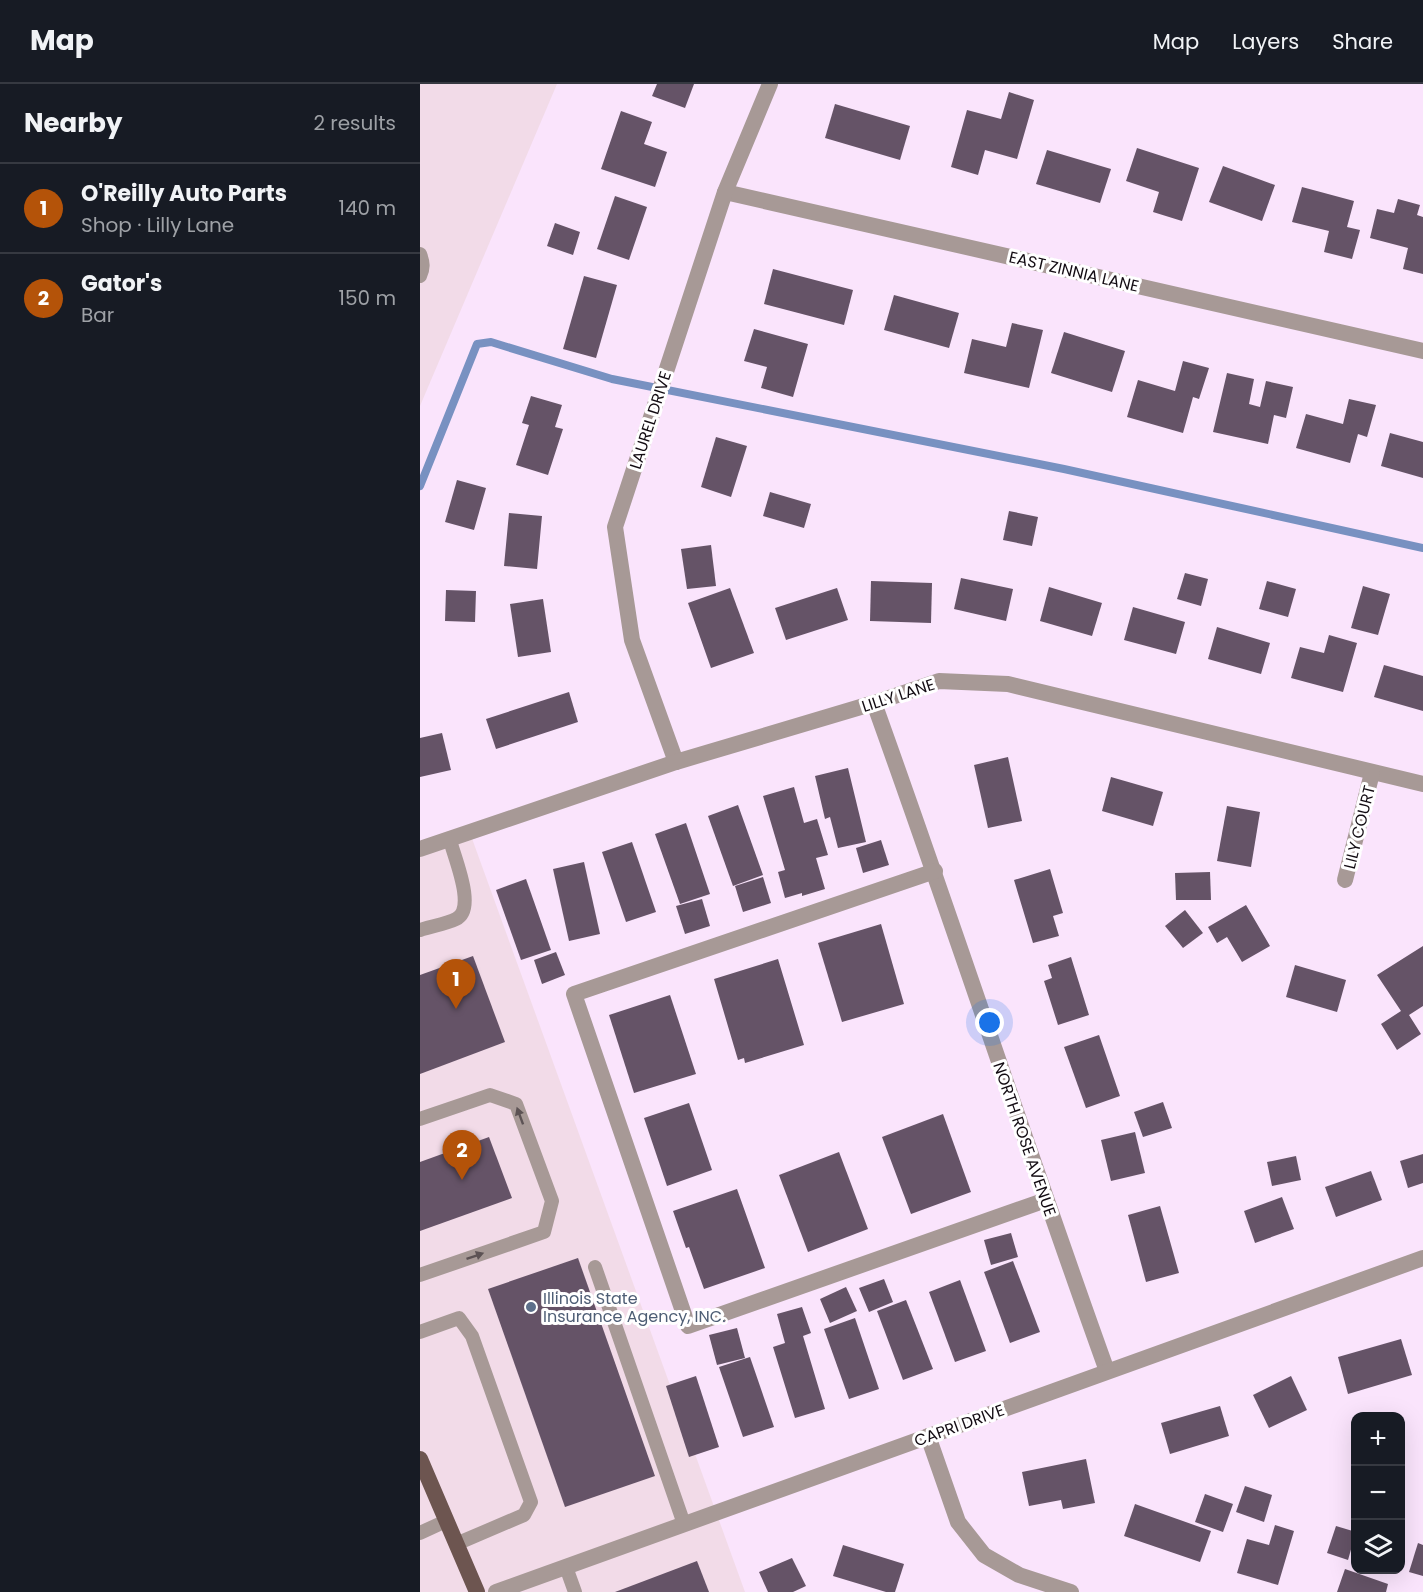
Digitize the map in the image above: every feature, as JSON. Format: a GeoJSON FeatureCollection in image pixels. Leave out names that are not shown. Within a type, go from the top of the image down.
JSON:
{"type":"FeatureCollection","features":[{"type":"Feature","properties":{"kind":"main road"},"geometry":{"type":"LineString","coordinates":[[420,1459],[424,1480],[446,1521],[477,1592]]}},
{"type":"Feature","properties":{"kind":"street","name":"LAUREL DRIVE"},"geometry":{"type":"LineString","coordinates":[[676,762],[633,640],[615,527],[725,192],[770,84]]}},
{"type":"Feature","properties":{"kind":"street","name":"EAST ZINNIA LANE"},"geometry":{"type":"LineString","coordinates":[[725,192],[1423,351]]}},
{"type":"Feature","properties":{"kind":"street","name":"LILLY LANE"},"geometry":{"type":"LineString","coordinates":[[420,849],[676,762],[874,703],[939,681],[1008,684],[1423,784]]}},
{"type":"Feature","properties":{"kind":"street","name":"NORTH ROSE AVENUE"},"geometry":{"type":"LineString","coordinates":[[874,703],[935,871],[1046,1200],[1107,1371]]}},
{"type":"Feature","properties":{"kind":"street","name":"LILY COURT"},"geometry":{"type":"LineString","coordinates":[[1345,880],[1372,773]]}},
{"type":"Feature","properties":{"kind":"street"},"geometry":{"type":"LineString","coordinates":[[935,871],[574,994],[688,1326],[1046,1200]]}},
{"type":"Feature","properties":{"kind":"street","name":"CAPRI DRIVE"},"geometry":{"type":"LineString","coordinates":[[496,1592],[1423,1258]]}},
{"type":"Feature","properties":{"kind":"street"},"geometry":{"type":"LineString","coordinates":[[928,1436],[958,1522],[984,1556],[1018,1575],[1071,1592]]}},
{"type":"Feature","properties":{"kind":"lane"},"geometry":{"type":"LineString","coordinates":[[420,254],[423,261],[420,276]]}},
{"type":"Feature","properties":{"kind":"lane"},"geometry":{"type":"LineString","coordinates":[[420,930],[459,918],[465,909],[466,897],[450,840]]}},
{"type":"Feature","properties":{"kind":"lane"},"geometry":{"type":"LineString","coordinates":[[420,1119],[490,1095],[516,1104],[552,1201],[544,1232],[420,1275]]}},
{"type":"Feature","properties":{"kind":"lane"},"geometry":{"type":"LineString","coordinates":[[595,1267],[684,1524]]}},
{"type":"Feature","properties":{"kind":"lane"},"geometry":{"type":"LineString","coordinates":[[420,1332],[459,1318],[472,1336],[531,1502],[524,1515],[456,1544]]}},
{"type":"Feature","properties":{"kind":"lane"},"geometry":{"type":"LineString","coordinates":[[420,1533],[446,1521]]}},
{"type":"Feature","properties":{"kind":"lane"},"geometry":{"type":"LineString","coordinates":[[566,1567],[575,1592]]}},
{"type":"Feature","properties":{"kind":"shaded area"},"geometry":{"type":"Polygon","coordinates":[[[420,84],[557,84],[420,406],[420,84]]]}},
{"type":"Feature","properties":{"kind":"shaded area"},"geometry":{"type":"Polygon","coordinates":[[[470,833],[745,1592],[420,1592],[420,845],[470,833]]]}},
{"type":"Feature","properties":{"kind":"building"},"geometry":{"type":"Polygon","coordinates":[[[657,84],[694,84],[685,108],[652,96],[657,84]]]}},
{"type":"Feature","properties":{"kind":"building"},"geometry":{"type":"Polygon","coordinates":[[[1009,92],[1034,100],[1017,159],[985,150],[978,175],[951,167],[967,110],[1001,119],[1009,92]]]}},
{"type":"Feature","properties":{"kind":"building"},"geometry":{"type":"Polygon","coordinates":[[[835,104],[910,126],[900,160],[825,138],[835,104]]]}},
{"type":"Feature","properties":{"kind":"building"},"geometry":{"type":"Polygon","coordinates":[[[621,111],[652,122],[644,144],[667,152],[655,187],[601,169],[621,111]]]}},
{"type":"Feature","properties":{"kind":"building"},"geometry":{"type":"Polygon","coordinates":[[[1137,148],[1199,168],[1182,221],[1153,212],[1159,192],[1126,181],[1137,148]]]}},
{"type":"Feature","properties":{"kind":"building"},"geometry":{"type":"Polygon","coordinates":[[[1047,150],[1111,169],[1100,203],[1036,184],[1047,150]]]}},
{"type":"Feature","properties":{"kind":"building"},"geometry":{"type":"Polygon","coordinates":[[[1223,166],[1275,185],[1262,221],[1209,202],[1223,166]]]}},
{"type":"Feature","properties":{"kind":"building"},"geometry":{"type":"Polygon","coordinates":[[[1302,187],[1354,201],[1347,227],[1360,230],[1352,259],[1324,252],[1329,231],[1292,222],[1302,187]]]}},
{"type":"Feature","properties":{"kind":"building"},"geometry":{"type":"Polygon","coordinates":[[[615,196],[647,207],[629,260],[597,249],[615,196]]]}},
{"type":"Feature","properties":{"kind":"building"},"geometry":{"type":"Polygon","coordinates":[[[1398,199],[1420,205],[1417,215],[1423,217],[1423,274],[1403,269],[1408,248],[1370,238],[1377,209],[1394,213],[1398,199]]]}},
{"type":"Feature","properties":{"kind":"building"},"geometry":{"type":"Polygon","coordinates":[[[555,223],[580,232],[573,255],[547,246],[555,223]]]}},
{"type":"Feature","properties":{"kind":"building"},"geometry":{"type":"Polygon","coordinates":[[[773,269],[853,290],[844,325],[764,304],[773,269]]]}},
{"type":"Feature","properties":{"kind":"building"},"geometry":{"type":"Polygon","coordinates":[[[584,276],[617,285],[596,358],[563,349],[584,276]]]}},
{"type":"Feature","properties":{"kind":"building"},"geometry":{"type":"Polygon","coordinates":[[[894,295],[959,313],[949,348],[884,330],[894,295]]]}},
{"type":"Feature","properties":{"kind":"building"},"geometry":{"type":"Polygon","coordinates":[[[1012,323],[1043,330],[1029,388],[964,373],[972,339],[1006,347],[1012,323]]]}},
{"type":"Feature","properties":{"kind":"building"},"geometry":{"type":"Polygon","coordinates":[[[754,329],[808,344],[793,397],[761,388],[767,367],[744,361],[754,329]]]}},
{"type":"Feature","properties":{"kind":"building"},"geometry":{"type":"Polygon","coordinates":[[[1064,332],[1125,351],[1112,392],[1051,373],[1064,332]]]}},
{"type":"Feature","properties":{"kind":"building"},"geometry":{"type":"Polygon","coordinates":[[[1183,361],[1209,368],[1199,399],[1193,397],[1183,433],[1127,417],[1138,380],[1175,391],[1183,361]]]}},
{"type":"Feature","properties":{"kind":"building"},"geometry":{"type":"Polygon","coordinates":[[[1227,373],[1254,379],[1249,404],[1260,407],[1266,381],[1293,387],[1286,418],[1274,415],[1268,444],[1213,432],[1227,373]]]}},
{"type":"Feature","properties":{"kind":"building"},"geometry":{"type":"Polygon","coordinates":[[[531,396],[562,405],[555,427],[563,429],[548,475],[516,465],[529,425],[522,423],[531,396]]]}},
{"type":"Feature","properties":{"kind":"building"},"geometry":{"type":"Polygon","coordinates":[[[1349,399],[1376,405],[1367,437],[1358,434],[1350,463],[1296,448],[1306,414],[1343,424],[1349,399]]]}},
{"type":"Feature","properties":{"kind":"building"},"geometry":{"type":"Polygon","coordinates":[[[1390,433],[1423,442],[1423,478],[1381,466],[1390,433]]]}},
{"type":"Feature","properties":{"kind":"building"},"geometry":{"type":"Polygon","coordinates":[[[716,437],[747,446],[731,497],[701,487],[716,437]]]}},
{"type":"Feature","properties":{"kind":"building"},"geometry":{"type":"Polygon","coordinates":[[[457,480],[486,488],[474,530],[445,522],[457,480]]]}},
{"type":"Feature","properties":{"kind":"building"},"geometry":{"type":"Polygon","coordinates":[[[770,492],[811,504],[804,528],[763,516],[770,492]]]}},
{"type":"Feature","properties":{"kind":"building"},"geometry":{"type":"Polygon","coordinates":[[[1009,511],[1038,517],[1032,546],[1003,540],[1009,511]]]}},
{"type":"Feature","properties":{"kind":"building"},"geometry":{"type":"Polygon","coordinates":[[[509,513],[542,516],[537,569],[504,566],[509,513]]]}},
{"type":"Feature","properties":{"kind":"building"},"geometry":{"type":"Polygon","coordinates":[[[711,545],[716,586],[687,589],[681,549],[711,545]]]}},
{"type":"Feature","properties":{"kind":"building"},"geometry":{"type":"Polygon","coordinates":[[[1185,573],[1208,579],[1201,606],[1177,599],[1185,573]]]}},
{"type":"Feature","properties":{"kind":"building"},"geometry":{"type":"Polygon","coordinates":[[[961,578],[1013,589],[1006,621],[954,609],[961,578]]]}},
{"type":"Feature","properties":{"kind":"building"},"geometry":{"type":"Polygon","coordinates":[[[871,581],[932,583],[931,623],[870,621],[871,581]]]}},
{"type":"Feature","properties":{"kind":"building"},"geometry":{"type":"Polygon","coordinates":[[[1267,581],[1296,589],[1288,617],[1259,609],[1267,581]]]}},
{"type":"Feature","properties":{"kind":"building"},"geometry":{"type":"Polygon","coordinates":[[[1363,586],[1390,594],[1378,635],[1351,628],[1363,586]]]}},
{"type":"Feature","properties":{"kind":"building"},"geometry":{"type":"Polygon","coordinates":[[[1049,587],[1102,603],[1092,636],[1040,621],[1049,587]]]}},
{"type":"Feature","properties":{"kind":"building"},"geometry":{"type":"Polygon","coordinates":[[[730,588],[754,653],[711,668],[688,603],[730,588]]]}},
{"type":"Feature","properties":{"kind":"building"},"geometry":{"type":"Polygon","coordinates":[[[837,588],[848,620],[786,640],[775,608],[837,588]]]}},
{"type":"Feature","properties":{"kind":"building"},"geometry":{"type":"Polygon","coordinates":[[[446,590],[476,591],[475,622],[445,621],[446,590]]]}},
{"type":"Feature","properties":{"kind":"building"},"geometry":{"type":"Polygon","coordinates":[[[543,599],[551,652],[518,657],[510,604],[543,599]]]}},
{"type":"Feature","properties":{"kind":"building"},"geometry":{"type":"Polygon","coordinates":[[[1133,607],[1185,622],[1176,654],[1124,640],[1133,607]]]}},
{"type":"Feature","properties":{"kind":"building"},"geometry":{"type":"Polygon","coordinates":[[[1217,627],[1270,643],[1261,674],[1208,659],[1217,627]]]}},
{"type":"Feature","properties":{"kind":"building"},"geometry":{"type":"Polygon","coordinates":[[[1329,635],[1357,643],[1343,692],[1291,678],[1300,647],[1324,653],[1329,635]]]}},
{"type":"Feature","properties":{"kind":"building"},"geometry":{"type":"Polygon","coordinates":[[[1384,665],[1423,676],[1423,711],[1374,697],[1384,665]]]}},
{"type":"Feature","properties":{"kind":"building"},"geometry":{"type":"Polygon","coordinates":[[[569,692],[578,722],[496,749],[486,719],[569,692]]]}},
{"type":"Feature","properties":{"kind":"building"},"geometry":{"type":"Polygon","coordinates":[[[442,733],[451,770],[420,777],[420,738],[442,733]]]}},
{"type":"Feature","properties":{"kind":"building"},"geometry":{"type":"Polygon","coordinates":[[[1008,757],[1022,821],[988,828],[974,765],[1008,757]]]}},
{"type":"Feature","properties":{"kind":"building"},"geometry":{"type":"Polygon","coordinates":[[[848,768],[866,842],[838,848],[830,817],[825,819],[815,776],[848,768]]]}},
{"type":"Feature","properties":{"kind":"building"},"geometry":{"type":"Polygon","coordinates":[[[1111,777],[1163,792],[1153,826],[1102,811],[1111,777]]]}},
{"type":"Feature","properties":{"kind":"building"},"geometry":{"type":"Polygon","coordinates":[[[794,787],[804,823],[817,819],[828,855],[816,858],[825,889],[785,898],[778,872],[785,870],[763,796],[794,787]]]}},
{"type":"Feature","properties":{"kind":"building"},"geometry":{"type":"Polygon","coordinates":[[[738,805],[763,875],[733,886],[708,816],[738,805]]]}},
{"type":"Feature","properties":{"kind":"building"},"geometry":{"type":"Polygon","coordinates":[[[1227,806],[1260,812],[1251,867],[1217,861],[1227,806]]]}},
{"type":"Feature","properties":{"kind":"building"},"geometry":{"type":"Polygon","coordinates":[[[686,823],[710,894],[680,904],[655,834],[686,823]]]}},
{"type":"Feature","properties":{"kind":"building"},"geometry":{"type":"Polygon","coordinates":[[[881,840],[889,865],[863,873],[856,848],[881,840]]]}},
{"type":"Feature","properties":{"kind":"building"},"geometry":{"type":"Polygon","coordinates":[[[632,842],[656,912],[626,922],[602,852],[632,842]]]}},
{"type":"Feature","properties":{"kind":"building"},"geometry":{"type":"Polygon","coordinates":[[[584,862],[600,934],[569,941],[553,869],[584,862]]]}},
{"type":"Feature","properties":{"kind":"building"},"geometry":{"type":"Polygon","coordinates":[[[1050,869],[1063,913],[1053,916],[1059,936],[1033,943],[1014,880],[1050,869]]]}},
{"type":"Feature","properties":{"kind":"building"},"geometry":{"type":"Polygon","coordinates":[[[1210,872],[1211,900],[1176,900],[1175,873],[1210,872]]]}},
{"type":"Feature","properties":{"kind":"building"},"geometry":{"type":"Polygon","coordinates":[[[763,877],[771,903],[743,912],[735,886],[763,877]]]}},
{"type":"Feature","properties":{"kind":"building"},"geometry":{"type":"Polygon","coordinates":[[[526,879],[551,950],[521,960],[496,890],[526,879]]]}},
{"type":"Feature","properties":{"kind":"building"},"geometry":{"type":"Polygon","coordinates":[[[702,899],[710,926],[685,934],[676,906],[702,899]]]}},
{"type":"Feature","properties":{"kind":"building"},"geometry":{"type":"Polygon","coordinates":[[[1246,905],[1270,946],[1242,962],[1227,937],[1217,943],[1208,927],[1246,905]]]}},
{"type":"Feature","properties":{"kind":"building"},"geometry":{"type":"Polygon","coordinates":[[[1185,910],[1203,933],[1183,948],[1165,926],[1185,910]]]}},
{"type":"Feature","properties":{"kind":"building"},"geometry":{"type":"Polygon","coordinates":[[[881,924],[904,1004],[842,1022],[818,943],[881,924]]]}},
{"type":"Feature","properties":{"kind":"building"},"geometry":{"type":"Polygon","coordinates":[[[1423,946],[1423,1006],[1409,1015],[1421,1034],[1397,1050],[1381,1024],[1401,1011],[1377,975],[1423,946]]]}},
{"type":"Feature","properties":{"kind":"building"},"geometry":{"type":"Polygon","coordinates":[[[556,952],[565,975],[542,984],[534,960],[556,952]]]}},
{"type":"Feature","properties":{"kind":"building"},"geometry":{"type":"Polygon","coordinates":[[[473,956],[505,1042],[420,1074],[420,975],[473,956]]]}},
{"type":"Feature","properties":{"kind":"building"},"geometry":{"type":"Polygon","coordinates":[[[1071,957],[1089,1015],[1058,1025],[1044,981],[1052,978],[1048,965],[1071,957]]]}},
{"type":"Feature","properties":{"kind":"building"},"geometry":{"type":"Polygon","coordinates":[[[778,959],[804,1045],[745,1063],[744,1058],[738,1060],[714,979],[778,959]]]}},
{"type":"Feature","properties":{"kind":"building"},"geometry":{"type":"Polygon","coordinates":[[[1295,965],[1346,980],[1337,1012],[1286,997],[1295,965]]]}},
{"type":"Feature","properties":{"kind":"building"},"geometry":{"type":"Polygon","coordinates":[[[670,995],[696,1074],[634,1093],[609,1015],[670,995]]]}},
{"type":"Feature","properties":{"kind":"building"},"geometry":{"type":"Polygon","coordinates":[[[1099,1035],[1120,1096],[1086,1108],[1064,1047],[1099,1035]]]}},
{"type":"Feature","properties":{"kind":"building"},"geometry":{"type":"Polygon","coordinates":[[[1163,1102],[1172,1128],[1143,1137],[1134,1112],[1163,1102]]]}},
{"type":"Feature","properties":{"kind":"building"},"geometry":{"type":"Polygon","coordinates":[[[689,1103],[712,1170],[667,1186],[644,1118],[689,1103]]]}},
{"type":"Feature","properties":{"kind":"building"},"geometry":{"type":"Polygon","coordinates":[[[943,1114],[971,1192],[911,1214],[882,1137],[943,1114]]]}},
{"type":"Feature","properties":{"kind":"building"},"geometry":{"type":"Polygon","coordinates":[[[1135,1132],[1145,1173],[1111,1181],[1101,1140],[1135,1132]]]}},
{"type":"Feature","properties":{"kind":"building"},"geometry":{"type":"Polygon","coordinates":[[[489,1137],[512,1198],[420,1231],[420,1162],[489,1137]]]}},
{"type":"Feature","properties":{"kind":"building"},"geometry":{"type":"Polygon","coordinates":[[[839,1152],[868,1229],[808,1252],[779,1175],[839,1152]]]}},
{"type":"Feature","properties":{"kind":"building"},"geometry":{"type":"Polygon","coordinates":[[[1423,1154],[1423,1183],[1408,1188],[1400,1161],[1423,1154]]]}},
{"type":"Feature","properties":{"kind":"building"},"geometry":{"type":"Polygon","coordinates":[[[1296,1156],[1301,1180],[1272,1186],[1267,1162],[1296,1156]]]}},
{"type":"Feature","properties":{"kind":"building"},"geometry":{"type":"Polygon","coordinates":[[[1371,1171],[1382,1200],[1336,1217],[1325,1187],[1371,1171]]]}},
{"type":"Feature","properties":{"kind":"building"},"geometry":{"type":"Polygon","coordinates":[[[737,1189],[765,1268],[704,1289],[673,1211],[737,1189]]]}},
{"type":"Feature","properties":{"kind":"building"},"geometry":{"type":"Polygon","coordinates":[[[1282,1197],[1294,1229],[1255,1243],[1244,1211],[1282,1197]]]}},
{"type":"Feature","properties":{"kind":"building"},"geometry":{"type":"Polygon","coordinates":[[[1160,1206],[1179,1273],[1146,1282],[1128,1215],[1160,1206]]]}},
{"type":"Feature","properties":{"kind":"building"},"geometry":{"type":"Polygon","coordinates":[[[1011,1233],[1018,1257],[991,1265],[984,1240],[1011,1233]]]}},
{"type":"Feature","properties":{"kind":"building"},"geometry":{"type":"Polygon","coordinates":[[[578,1258],[655,1476],[565,1507],[488,1289],[578,1258]]]}},
{"type":"Feature","properties":{"kind":"building"},"geometry":{"type":"Polygon","coordinates":[[[1013,1261],[1040,1332],[1010,1343],[984,1272],[1013,1261]]]}},
{"type":"Feature","properties":{"kind":"building"},"geometry":{"type":"Polygon","coordinates":[[[884,1279],[893,1302],[869,1312],[859,1288],[884,1279]]]}},
{"type":"Feature","properties":{"kind":"building"},"geometry":{"type":"Polygon","coordinates":[[[960,1280],[986,1351],[955,1362],[929,1292],[960,1280]]]}},
{"type":"Feature","properties":{"kind":"building"},"geometry":{"type":"Polygon","coordinates":[[[846,1287],[857,1311],[830,1323],[820,1299],[846,1287]]]}},
{"type":"Feature","properties":{"kind":"building"},"geometry":{"type":"Polygon","coordinates":[[[906,1300],[933,1369],[903,1380],[877,1311],[906,1300]]]}},
{"type":"Feature","properties":{"kind":"building"},"geometry":{"type":"Polygon","coordinates":[[[802,1307],[811,1333],[803,1336],[825,1409],[795,1418],[773,1347],[785,1343],[777,1314],[802,1307]]]}},
{"type":"Feature","properties":{"kind":"building"},"geometry":{"type":"Polygon","coordinates":[[[855,1318],[879,1389],[849,1399],[824,1329],[855,1318]]]}},
{"type":"Feature","properties":{"kind":"building"},"geometry":{"type":"Polygon","coordinates":[[[737,1328],[745,1358],[717,1365],[709,1335],[737,1328]]]}},
{"type":"Feature","properties":{"kind":"building"},"geometry":{"type":"Polygon","coordinates":[[[1401,1339],[1412,1375],[1348,1394],[1338,1357],[1401,1339]]]}},
{"type":"Feature","properties":{"kind":"building"},"geometry":{"type":"Polygon","coordinates":[[[750,1357],[774,1427],[743,1437],[719,1367],[750,1357]]]}},
{"type":"Feature","properties":{"kind":"building"},"geometry":{"type":"Polygon","coordinates":[[[696,1376],[719,1447],[689,1457],[666,1386],[696,1376]]]}},
{"type":"Feature","properties":{"kind":"building"},"geometry":{"type":"Polygon","coordinates":[[[1291,1376],[1307,1410],[1269,1428],[1253,1395],[1291,1376]]]}},
{"type":"Feature","properties":{"kind":"building"},"geometry":{"type":"Polygon","coordinates":[[[1220,1406],[1229,1436],[1170,1454],[1161,1423],[1220,1406]]]}},
{"type":"Feature","properties":{"kind":"building"},"geometry":{"type":"Polygon","coordinates":[[[1086,1459],[1095,1503],[1063,1509],[1061,1500],[1029,1506],[1022,1472],[1086,1459]]]}},
{"type":"Feature","properties":{"kind":"building"},"geometry":{"type":"Polygon","coordinates":[[[1245,1486],[1272,1495],[1264,1522],[1236,1512],[1245,1486]]]}},
{"type":"Feature","properties":{"kind":"building"},"geometry":{"type":"Polygon","coordinates":[[[1205,1494],[1233,1504],[1223,1532],[1195,1522],[1205,1494]]]}},
{"type":"Feature","properties":{"kind":"building"},"geometry":{"type":"Polygon","coordinates":[[[1135,1504],[1211,1531],[1200,1562],[1124,1536],[1135,1504]]]}},
{"type":"Feature","properties":{"kind":"building"},"geometry":{"type":"Polygon","coordinates":[[[1275,1525],[1294,1531],[1278,1585],[1237,1573],[1247,1539],[1269,1545],[1275,1525]]]}},
{"type":"Feature","properties":{"kind":"building"},"geometry":{"type":"Polygon","coordinates":[[[1336,1526],[1351,1530],[1351,1550],[1348,1560],[1327,1553],[1336,1526]]]}},
{"type":"Feature","properties":{"kind":"building"},"geometry":{"type":"Polygon","coordinates":[[[1418,1543],[1423,1545],[1423,1576],[1409,1572],[1418,1543]]]}},
{"type":"Feature","properties":{"kind":"building"},"geometry":{"type":"Polygon","coordinates":[[[843,1545],[904,1564],[895,1592],[886,1592],[833,1576],[843,1545]]]}},
{"type":"Feature","properties":{"kind":"building"},"geometry":{"type":"Polygon","coordinates":[[[792,1558],[806,1586],[793,1592],[768,1592],[759,1572],[792,1558]]]}},
{"type":"Feature","properties":{"kind":"building"},"geometry":{"type":"Polygon","coordinates":[[[697,1561],[709,1592],[615,1592],[697,1561]]]}},
{"type":"Feature","properties":{"kind":"building"},"geometry":{"type":"Polygon","coordinates":[[[1345,1569],[1351,1571],[1351,1574],[1359,1574],[1388,1584],[1386,1592],[1337,1592],[1345,1569]]]}},
{"type":"Feature","properties":{"kind":"waterway"},"geometry":{"type":"LineString","coordinates":[[420,486],[477,344],[491,342],[612,379],[1064,469],[1423,548]]}},
{"type":"Feature","properties":{"kind":"place","name":"O'Reilly Auto Parts"},"geometry":{"type":"Point","coordinates":[456,1009]}},
{"type":"Feature","properties":{"kind":"place","name":"Gator's"},"geometry":{"type":"Point","coordinates":[462,1180]}},
{"type":"Feature","properties":{"kind":"place","name":"Illinois State Insurance Agency, INC."},"geometry":{"type":"Point","coordinates":[531,1307]}}]}
